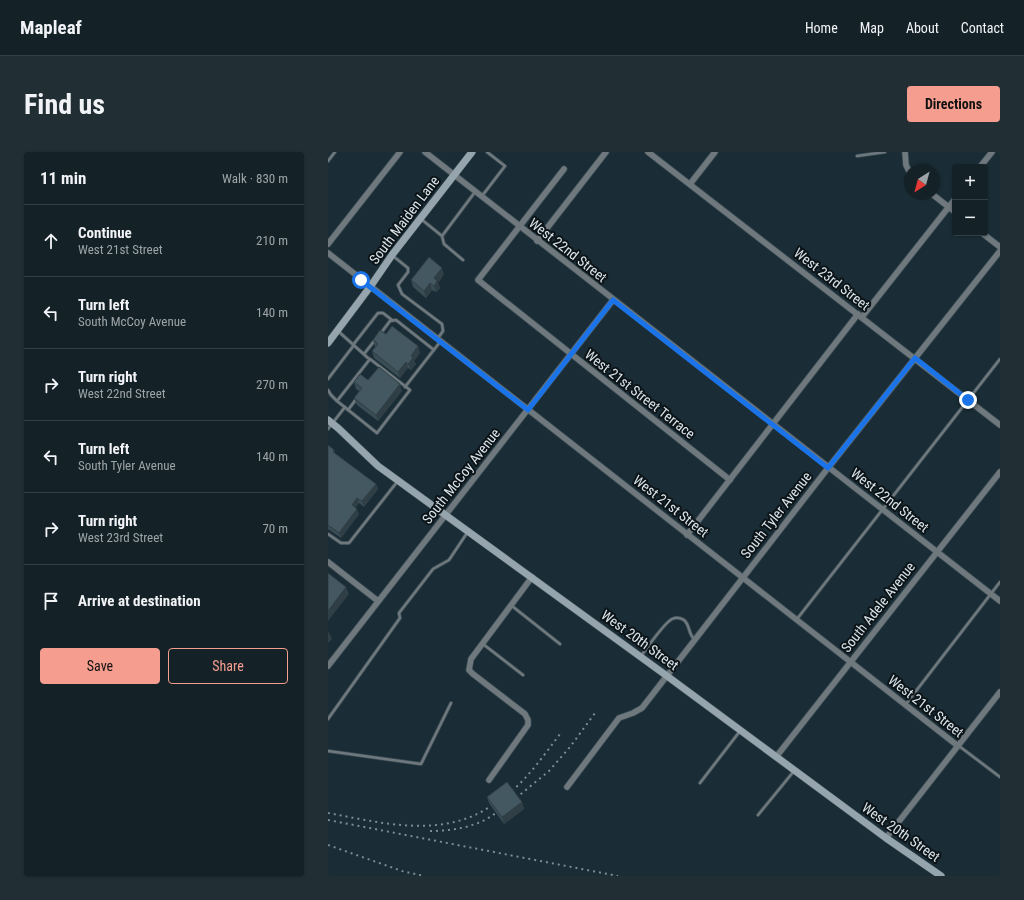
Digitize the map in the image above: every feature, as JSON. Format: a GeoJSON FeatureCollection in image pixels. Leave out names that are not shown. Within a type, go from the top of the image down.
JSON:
{"type":"FeatureCollection","features":[{"type":"Feature","properties":{"kind":"main road","name":"South Maiden Lane"},"geometry":{"type":"LineString","coordinates":[[328,343],[392,256],[472,152]]}},
{"type":"Feature","properties":{"kind":"main road","name":"West 20th Street"},"geometry":{"type":"LineString","coordinates":[[329,424],[378,466],[446,514],[794,771],[940,876]]}},
{"type":"Feature","properties":{"kind":"street"},"geometry":{"type":"LineString","coordinates":[[328,244],[400,152]]}},
{"type":"Feature","properties":{"kind":"street","name":"West 22nd Street"},"geometry":{"type":"LineString","coordinates":[[425,152],[537,241],[1000,601]]}},
{"type":"Feature","properties":{"kind":"street"},"geometry":{"type":"LineString","coordinates":[[537,241],[606,152]]}},
{"type":"Feature","properties":{"kind":"street","name":"West 23rd Street"},"geometry":{"type":"LineString","coordinates":[[648,152],[1000,425]]}},
{"type":"Feature","properties":{"kind":"street"},"geometry":{"type":"LineString","coordinates":[[690,184],[715,152]]}},
{"type":"Feature","properties":{"kind":"street"},"geometry":{"type":"LineString","coordinates":[[905,152],[906,164]]}},
{"type":"Feature","properties":{"kind":"street"},"geometry":{"type":"LineString","coordinates":[[982,164],[992,152]]}},
{"type":"Feature","properties":{"kind":"street","name":"West 21st Street Terrace"},"geometry":{"type":"LineString","coordinates":[[564,169],[478,280],[730,480]]}},
{"type":"Feature","properties":{"kind":"street"},"geometry":{"type":"LineString","coordinates":[[940,200],[952,210]]}},
{"type":"Feature","properties":{"kind":"street"},"geometry":{"type":"LineString","coordinates":[[687,534],[773,424],[954,200]]}},
{"type":"Feature","properties":{"kind":"street"},"geometry":{"type":"LineString","coordinates":[[986,236],[1000,247]]}},
{"type":"Feature","properties":{"kind":"street","name":"South Tyler Avenue"},"geometry":{"type":"LineString","coordinates":[[567,787],[619,718],[642,708],[828,468],[1000,251]]}},
{"type":"Feature","properties":{"kind":"street","name":"West 21st Street"},"geometry":{"type":"LineString","coordinates":[[328,254],[958,746]]}},
{"type":"Feature","properties":{"kind":"street","name":"South McCoy Avenue"},"geometry":{"type":"LineString","coordinates":[[328,666],[613,300]]}},
{"type":"Feature","properties":{"kind":"street","name":"South Adele Avenue"},"geometry":{"type":"LineString","coordinates":[[776,757],[1000,472]]}},
{"type":"Feature","properties":{"kind":"street"},"geometry":{"type":"LineString","coordinates":[[328,562],[378,601]]}},
{"type":"Feature","properties":{"kind":"street"},"geometry":{"type":"LineString","coordinates":[[489,780],[528,725],[528,720],[525,714],[472,674],[469,670],[471,659],[532,577]]}},
{"type":"Feature","properties":{"kind":"street"},"geometry":{"type":"LineString","coordinates":[[886,838],[1000,692]]}},
{"type":"Feature","properties":{"kind":"lane"},"geometry":{"type":"LineString","coordinates":[[328,161],[335,152]]}},
{"type":"Feature","properties":{"kind":"lane"},"geometry":{"type":"LineString","coordinates":[[481,196],[505,166],[487,152]]}},
{"type":"Feature","properties":{"kind":"lane"},"geometry":{"type":"LineString","coordinates":[[858,156],[885,152]]}},
{"type":"Feature","properties":{"kind":"lane"},"geometry":{"type":"LineString","coordinates":[[442,236],[475,192]]}},
{"type":"Feature","properties":{"kind":"lane"},"geometry":{"type":"LineString","coordinates":[[420,219],[442,236],[444,244],[463,260]]}},
{"type":"Feature","properties":{"kind":"lane"},"geometry":{"type":"LineString","coordinates":[[392,256],[408,268],[408,272],[398,285],[402,294],[442,324],[443,331],[434,350],[405,387]]}},
{"type":"Feature","properties":{"kind":"lane"},"geometry":{"type":"LineString","coordinates":[[328,379],[377,314],[382,312],[392,320],[398,321],[434,350]]}},
{"type":"Feature","properties":{"kind":"lane"},"geometry":{"type":"LineString","coordinates":[[364,354],[392,320]]}},
{"type":"Feature","properties":{"kind":"lane"},"geometry":{"type":"LineString","coordinates":[[328,390],[331,396],[377,433],[410,390],[337,331]]}},
{"type":"Feature","properties":{"kind":"lane"},"geometry":{"type":"LineString","coordinates":[[337,401],[370,359]]}},
{"type":"Feature","properties":{"kind":"lane"},"geometry":{"type":"LineString","coordinates":[[797,620],[1000,359]]}},
{"type":"Feature","properties":{"kind":"lane"},"geometry":{"type":"LineString","coordinates":[[348,410],[358,398]]}},
{"type":"Feature","properties":{"kind":"lane"},"geometry":{"type":"LineString","coordinates":[[329,424],[345,407]]}},
{"type":"Feature","properties":{"kind":"lane"},"geometry":{"type":"LineString","coordinates":[[328,534],[341,543],[349,543],[398,480]]}},
{"type":"Feature","properties":{"kind":"lane"},"geometry":{"type":"LineString","coordinates":[[328,719],[400,618],[400,613],[433,570],[449,560],[468,531]]}},
{"type":"Feature","properties":{"kind":"lane"},"geometry":{"type":"LineString","coordinates":[[906,705],[1000,582]]}},
{"type":"Feature","properties":{"kind":"lane"},"geometry":{"type":"LineString","coordinates":[[511,606],[560,644]]}},
{"type":"Feature","properties":{"kind":"lane"},"geometry":{"type":"LineString","coordinates":[[640,656],[665,625],[674,618],[680,618],[685,621],[689,627],[690,634],[695,640]]}},
{"type":"Feature","properties":{"kind":"lane"},"geometry":{"type":"LineString","coordinates":[[482,644],[523,674]]}},
{"type":"Feature","properties":{"kind":"lane"},"geometry":{"type":"LineString","coordinates":[[328,751],[421,764],[451,703]]}},
{"type":"Feature","properties":{"kind":"lane"},"geometry":{"type":"LineString","coordinates":[[700,783],[740,730]]}},
{"type":"Feature","properties":{"kind":"lane","name":"West 21st Street"},"geometry":{"type":"LineString","coordinates":[[958,746],[1000,777]]}},
{"type":"Feature","properties":{"kind":"lane"},"geometry":{"type":"LineString","coordinates":[[758,815],[794,771]]}},
{"type":"Feature","properties":{"kind":"building"},"geometry":{"type":"Polygon","coordinates":[[[429,257],[442,268],[434,278],[437,281],[434,286],[430,283],[424,291],[411,280],[429,257]]]}},
{"type":"Feature","properties":{"kind":"building"},"geometry":{"type":"Polygon","coordinates":[[[392,326],[418,346],[411,356],[413,358],[408,364],[406,362],[398,372],[372,351],[378,344],[373,340],[380,330],[386,334],[392,326]]]}},
{"type":"Feature","properties":{"kind":"building"},"geometry":{"type":"Polygon","coordinates":[[[379,367],[400,384],[376,415],[354,398],[362,388],[354,382],[360,374],[368,380],[379,367]]]}},
{"type":"Feature","properties":{"kind":"building"},"geometry":{"type":"Polygon","coordinates":[[[328,445],[334,450],[333,452],[376,484],[362,501],[357,498],[352,505],[357,509],[339,533],[328,525],[328,445]]]}},
{"type":"Feature","properties":{"kind":"building"},"geometry":{"type":"Polygon","coordinates":[[[328,573],[346,587],[328,611],[328,573]]]}},
{"type":"Feature","properties":{"kind":"building"},"geometry":{"type":"Polygon","coordinates":[[[507,782],[522,802],[502,817],[487,797],[507,782]]]}},
{"type":"Feature","properties":{"kind":"railway"},"geometry":{"type":"LineString","coordinates":[[516,798],[549,771],[570,747],[595,713]]}},
{"type":"Feature","properties":{"kind":"railway"},"geometry":{"type":"LineString","coordinates":[[512,791],[543,757],[560,734]]}},
{"type":"Feature","properties":{"kind":"railway"},"geometry":{"type":"LineString","coordinates":[[328,813],[369,821],[411,826],[452,822],[472,816],[491,806]]}},
{"type":"Feature","properties":{"kind":"railway"},"geometry":{"type":"LineString","coordinates":[[430,831],[447,830],[473,825],[496,813]]}},
{"type":"Feature","properties":{"kind":"railway"},"geometry":{"type":"LineString","coordinates":[[328,820],[618,876]]}},
{"type":"Feature","properties":{"kind":"railway"},"geometry":{"type":"LineString","coordinates":[[328,845],[402,871],[424,876]]}},
{"type":"Feature","properties":{"kind":"route"},"geometry":{"type":"LineString","coordinates":[[361,280],[528,410],[613,300],[828,468],[915,358],[968,400]]}}]}
